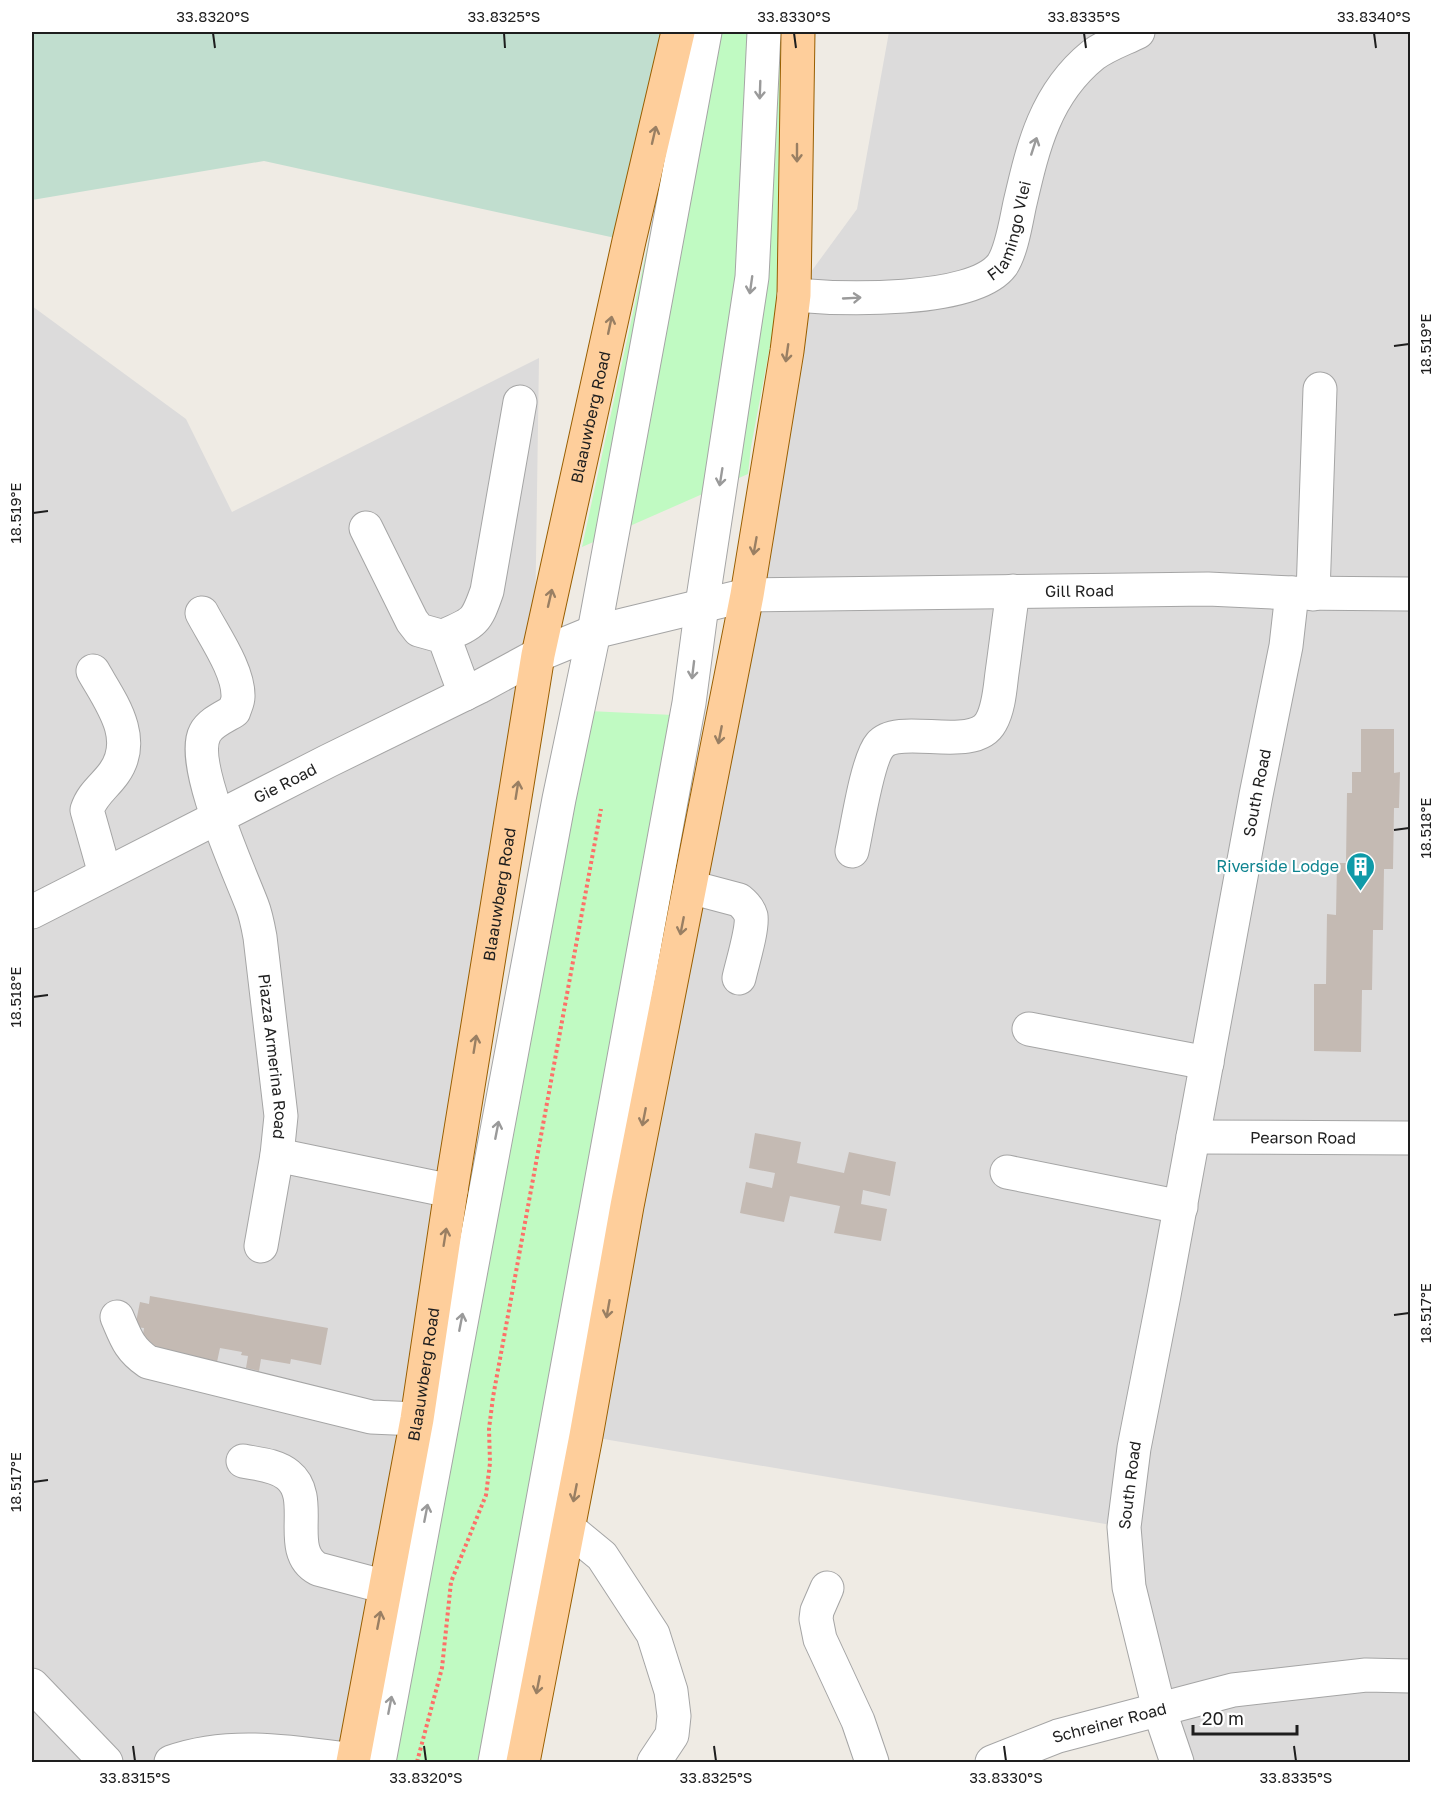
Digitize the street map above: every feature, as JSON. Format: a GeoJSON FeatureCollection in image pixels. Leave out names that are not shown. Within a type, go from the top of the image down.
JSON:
{"type":"FeatureCollection","features":[{"type":"Feature","properties":{"kind":"main road","name":"Blaauwberg Road"},"geometry":{"type":"LineString","coordinates":[[362,1762],[386,1587],[417,1419],[451,1191],[538,655],[629,241],[678,32]]}},
{"type":"Feature","properties":{"kind":"main road"},"geometry":{"type":"LineString","coordinates":[[523,1762],[627,1206],[747,595],[787,351],[794,295],[798,32]]}},
{"type":"Feature","properties":{"kind":"street"},"geometry":{"type":"LineString","coordinates":[[171,1762],[206,1753],[263,1749],[362,1762],[594,632],[705,32]]}},
{"type":"Feature","properties":{"kind":"street"},"geometry":{"type":"LineString","coordinates":[[495,1762],[689,703],[752,277],[764,32]]}},
{"type":"Feature","properties":{"kind":"street","name":"Flamingo Vlei"},"geometry":{"type":"LineString","coordinates":[[794,295],[840,299],[948,291],[986,277],[1002,265],[1010,244],[1033,147],[1045,115],[1071,78],[1094,54],[1138,32]]}},
{"type":"Feature","properties":{"kind":"street","name":"South Road"},"geometry":{"type":"LineString","coordinates":[[1177,1762],[1159,1709],[1129,1587],[1124,1527],[1134,1448],[1256,795],[1286,646],[1303,593],[1320,389]]}},
{"type":"Feature","properties":{"kind":"street"},"geometry":{"type":"LineString","coordinates":[[366,528],[412,621],[419,630],[443,636],[475,620],[487,591],[520,402]]}},
{"type":"Feature","properties":{"kind":"street","name":"Gill Road"},"geometry":{"type":"LineString","coordinates":[[594,632],[747,595],[1208,589],[1410,594]]}},
{"type":"Feature","properties":{"kind":"street"},"geometry":{"type":"LineString","coordinates":[[852,851],[869,771],[880,744],[895,737],[967,736],[986,729],[992,722],[998,702],[1013,591]]}},
{"type":"Feature","properties":{"kind":"street","name":"Piazza Armerina Road"},"geometry":{"type":"LineString","coordinates":[[202,613],[235,677],[238,698],[234,711],[217,721],[205,732],[202,739],[203,761],[216,818],[254,909],[261,937],[281,1116],[278,1155],[261,1246]]}},
{"type":"Feature","properties":{"kind":"street","name":"Gie Road"},"geometry":{"type":"LineString","coordinates":[[32,912],[538,655],[594,632]]}},
{"type":"Feature","properties":{"kind":"street"},"geometry":{"type":"LineString","coordinates":[[443,636],[465,694]]}},
{"type":"Feature","properties":{"kind":"street"},"geometry":{"type":"LineString","coordinates":[[93,671],[121,722],[124,735],[120,761],[114,773],[89,803],[87,810],[105,874]]}},
{"type":"Feature","properties":{"kind":"street"},"geometry":{"type":"LineString","coordinates":[[690,887],[739,900],[751,915],[739,978]]}},
{"type":"Feature","properties":{"kind":"street"},"geometry":{"type":"LineString","coordinates":[[1029,1029],[1207,1063]]}},
{"type":"Feature","properties":{"kind":"street","name":"Pearson Road"},"geometry":{"type":"LineString","coordinates":[[1193,1137],[1410,1138]]}},
{"type":"Feature","properties":{"kind":"street"},"geometry":{"type":"LineString","coordinates":[[278,1155],[451,1191]]}},
{"type":"Feature","properties":{"kind":"street"},"geometry":{"type":"LineString","coordinates":[[1007,1172],[1180,1207]]}},
{"type":"Feature","properties":{"kind":"street"},"geometry":{"type":"LineString","coordinates":[[117,1317],[128,1343],[136,1354],[148,1362],[370,1417],[417,1419]]}},
{"type":"Feature","properties":{"kind":"street"},"geometry":{"type":"LineString","coordinates":[[243,1461],[266,1465],[286,1473],[296,1482],[302,1512],[304,1555],[310,1564],[318,1569],[386,1587]]}},
{"type":"Feature","properties":{"kind":"street"},"geometry":{"type":"LineString","coordinates":[[568,1528],[602,1556],[652,1634],[671,1690],[674,1716],[672,1735],[654,1762]]}},
{"type":"Feature","properties":{"kind":"street"},"geometry":{"type":"LineString","coordinates":[[827,1588],[816,1619],[820,1639],[858,1721],[872,1762]]}},
{"type":"Feature","properties":{"kind":"street","name":"Schreiner Road"},"geometry":{"type":"LineString","coordinates":[[992,1762],[1058,1736],[1233,1690],[1366,1675],[1410,1676]]}},
{"type":"Feature","properties":{"kind":"street"},"geometry":{"type":"LineString","coordinates":[[32,1685],[106,1762]]}},
{"type":"Feature","properties":{"kind":"path"},"geometry":{"type":"LineString","coordinates":[[417,1762],[442,1668],[451,1582],[486,1495],[493,1397],[601,809]]}},
{"type":"Feature","properties":{"kind":"shaded area"},"geometry":{"type":"Polygon","coordinates":[[[889,32],[1410,32],[1410,1762],[1177,1762],[1123,1527],[586,1436],[794,295],[857,209],[889,32]]]}},
{"type":"Feature","properties":{"kind":"shaded area"},"geometry":{"type":"Polygon","coordinates":[[[32,306],[186,419],[232,512],[539,358],[534,694],[347,1762],[32,1762],[32,306]]]}},
{"type":"Feature","properties":{"kind":"green space"},"geometry":{"type":"Polygon","coordinates":[[[32,32],[678,32],[629,241],[264,161],[32,200],[32,32]]]}},
{"type":"Feature","properties":{"kind":"green space"},"geometry":{"type":"Polygon","coordinates":[[[694,32],[788,32],[777,309],[748,474],[582,547],[694,32]]]}},
{"type":"Feature","properties":{"kind":"green space"},"geometry":{"type":"Polygon","coordinates":[[[589,711],[673,715],[495,1762],[388,1762],[589,711]]]}},
{"type":"Feature","properties":{"kind":"building","name":"Riverside Lodge"},"geometry":{"type":"Polygon","coordinates":[[[1361,729],[1394,729],[1394,773],[1400,772],[1399,808],[1394,808],[1393,869],[1384,869],[1383,930],[1373,930],[1372,990],[1362,990],[1361,1052],[1314,1051],[1314,984],[1326,984],[1327,914],[1336,915],[1337,863],[1346,863],[1347,793],[1352,793],[1352,772],[1361,772],[1361,729]]]}},
{"type":"Feature","properties":{"kind":"building"},"geometry":{"type":"Polygon","coordinates":[[[755,1133],[801,1142],[797,1163],[844,1173],[849,1152],[896,1162],[890,1196],[863,1190],[861,1204],[887,1209],[881,1241],[834,1233],[840,1206],[790,1196],[784,1222],[740,1213],[746,1182],[772,1188],[775,1173],[749,1168],[755,1133]]]}},
{"type":"Feature","properties":{"kind":"building"},"geometry":{"type":"Polygon","coordinates":[[[150,1296],[328,1328],[321,1365],[291,1359],[290,1364],[261,1359],[259,1371],[246,1368],[248,1356],[241,1355],[242,1352],[220,1348],[217,1362],[141,1348],[144,1328],[135,1327],[140,1302],[149,1304],[150,1296]]]}},
{"type":"Feature","properties":{"kind":"place","name":"Riverside Lodge"},"geometry":{"type":"Point","coordinates":[1360,892]}}]}
